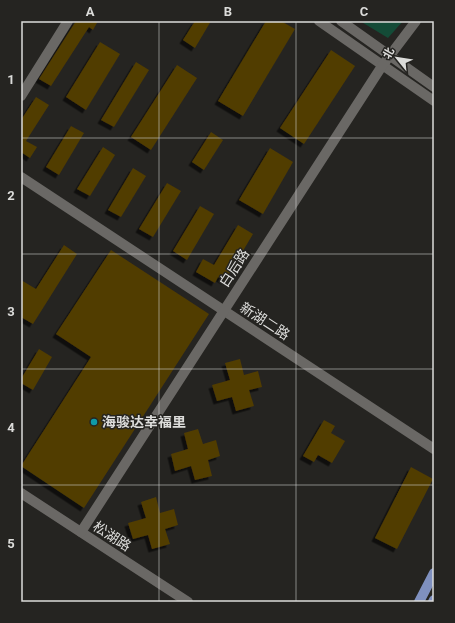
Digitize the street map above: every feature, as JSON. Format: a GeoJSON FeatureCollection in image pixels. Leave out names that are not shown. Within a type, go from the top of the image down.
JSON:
{"type":"FeatureCollection","features":[{"type":"Feature","properties":{"kind":"main road"},"geometry":{"type":"LineString","coordinates":[[419,602],[434,573]]}},
{"type":"Feature","properties":{"kind":"street"},"geometry":{"type":"LineString","coordinates":[[21,96],[68,21]]}},
{"type":"Feature","properties":{"kind":"street"},"geometry":{"type":"LineString","coordinates":[[319,21],[434,102]]}},
{"type":"Feature","properties":{"kind":"street"},"geometry":{"type":"LineString","coordinates":[[341,21],[434,87]]}},
{"type":"Feature","properties":{"kind":"street","name":"白后路"},"geometry":{"type":"LineString","coordinates":[[81,532],[382,66],[416,21]]}},
{"type":"Feature","properties":{"kind":"street","name":"新湖二路"},"geometry":{"type":"LineString","coordinates":[[21,177],[434,449]]}},
{"type":"Feature","properties":{"kind":"street","name":"松湖路"},"geometry":{"type":"LineString","coordinates":[[21,493],[188,602]]}},
{"type":"Feature","properties":{"kind":"green space"},"geometry":{"type":"Polygon","coordinates":[[[360,21],[403,21],[388,38],[360,21]]]}},
{"type":"Feature","properties":{"kind":"building"},"geometry":{"type":"Polygon","coordinates":[[[76,21],[98,21],[93,30],[89,27],[51,86],[39,79],[76,21]]]}},
{"type":"Feature","properties":{"kind":"building"},"geometry":{"type":"Polygon","coordinates":[[[195,21],[211,21],[195,48],[183,40],[195,21]]]}},
{"type":"Feature","properties":{"kind":"building"},"geometry":{"type":"Polygon","coordinates":[[[266,21],[281,21],[295,29],[243,116],[218,101],[266,21]]]}},
{"type":"Feature","properties":{"kind":"building"},"geometry":{"type":"Polygon","coordinates":[[[100,42],[120,54],[86,110],[66,97],[100,42]]]}},
{"type":"Feature","properties":{"kind":"building"},"geometry":{"type":"Polygon","coordinates":[[[331,50],[355,66],[304,144],[280,128],[331,50]]]}},
{"type":"Feature","properties":{"kind":"building"},"geometry":{"type":"Polygon","coordinates":[[[136,62],[149,70],[114,127],[101,120],[136,62]]]}},
{"type":"Feature","properties":{"kind":"building"},"geometry":{"type":"Polygon","coordinates":[[[177,65],[197,78],[151,150],[131,137],[177,65]]]}},
{"type":"Feature","properties":{"kind":"building"},"geometry":{"type":"Polygon","coordinates":[[[36,97],[49,105],[26,141],[37,147],[30,158],[21,152],[21,120],[36,97]]]}},
{"type":"Feature","properties":{"kind":"building"},"geometry":{"type":"Polygon","coordinates":[[[71,126],[84,133],[59,175],[46,167],[71,126]]]}},
{"type":"Feature","properties":{"kind":"building"},"geometry":{"type":"Polygon","coordinates":[[[211,132],[223,140],[204,170],[192,162],[211,132]]]}},
{"type":"Feature","properties":{"kind":"building"},"geometry":{"type":"Polygon","coordinates":[[[103,147],[115,155],[90,196],[77,189],[103,147]]]}},
{"type":"Feature","properties":{"kind":"building"},"geometry":{"type":"Polygon","coordinates":[[[270,148],[293,162],[263,214],[239,200],[270,148]]]}},
{"type":"Feature","properties":{"kind":"building"},"geometry":{"type":"Polygon","coordinates":[[[133,168],[146,176],[121,217],[108,210],[133,168]]]}},
{"type":"Feature","properties":{"kind":"building"},"geometry":{"type":"Polygon","coordinates":[[[167,183],[181,191],[153,237],[139,229],[167,183]]]}},
{"type":"Feature","properties":{"kind":"building"},"geometry":{"type":"Polygon","coordinates":[[[200,206],[214,214],[187,260],[173,251],[200,206]]]}},
{"type":"Feature","properties":{"kind":"building"},"geometry":{"type":"Polygon","coordinates":[[[238,225],[253,234],[225,281],[218,277],[215,283],[196,272],[203,259],[214,265],[238,225]]]}},
{"type":"Feature","properties":{"kind":"building"},"geometry":{"type":"Polygon","coordinates":[[[64,245],[77,254],[33,324],[21,317],[21,280],[36,289],[64,245]]]}},
{"type":"Feature","properties":{"kind":"building","name":"海骏达幸福里"},"geometry":{"type":"Polygon","coordinates":[[[111,250],[209,314],[84,508],[21,466],[91,357],[56,334],[111,250]]]}},
{"type":"Feature","properties":{"kind":"building"},"geometry":{"type":"Polygon","coordinates":[[[39,349],[52,357],[33,390],[21,383],[21,379],[39,349]]]}},
{"type":"Feature","properties":{"kind":"building"},"geometry":{"type":"Polygon","coordinates":[[[240,359],[244,375],[258,371],[262,387],[249,390],[254,406],[236,411],[232,397],[217,401],[212,385],[230,380],[225,363],[240,359]]]}},
{"type":"Feature","properties":{"kind":"building"},"geometry":{"type":"Polygon","coordinates":[[[324,420],[335,426],[331,433],[345,441],[332,463],[318,455],[314,462],[303,456],[324,420]]]}},
{"type":"Feature","properties":{"kind":"building"},"geometry":{"type":"Polygon","coordinates":[[[198,429],[203,444],[216,440],[220,456],[208,460],[212,476],[195,480],[191,466],[175,471],[171,454],[188,449],[184,433],[198,429]]]}},
{"type":"Feature","properties":{"kind":"building"},"geometry":{"type":"Polygon","coordinates":[[[411,467],[433,479],[397,549],[375,538],[411,467]]]}},
{"type":"Feature","properties":{"kind":"building"},"geometry":{"type":"Polygon","coordinates":[[[156,497],[160,513],[174,509],[178,525],[165,529],[170,544],[152,549],[148,535],[133,539],[128,523],[146,518],[141,502],[156,497]]]}},
{"type":"Feature","properties":{"kind":"place","name":"海骏达幸福里"},"geometry":{"type":"Point","coordinates":[94,422]}}]}
